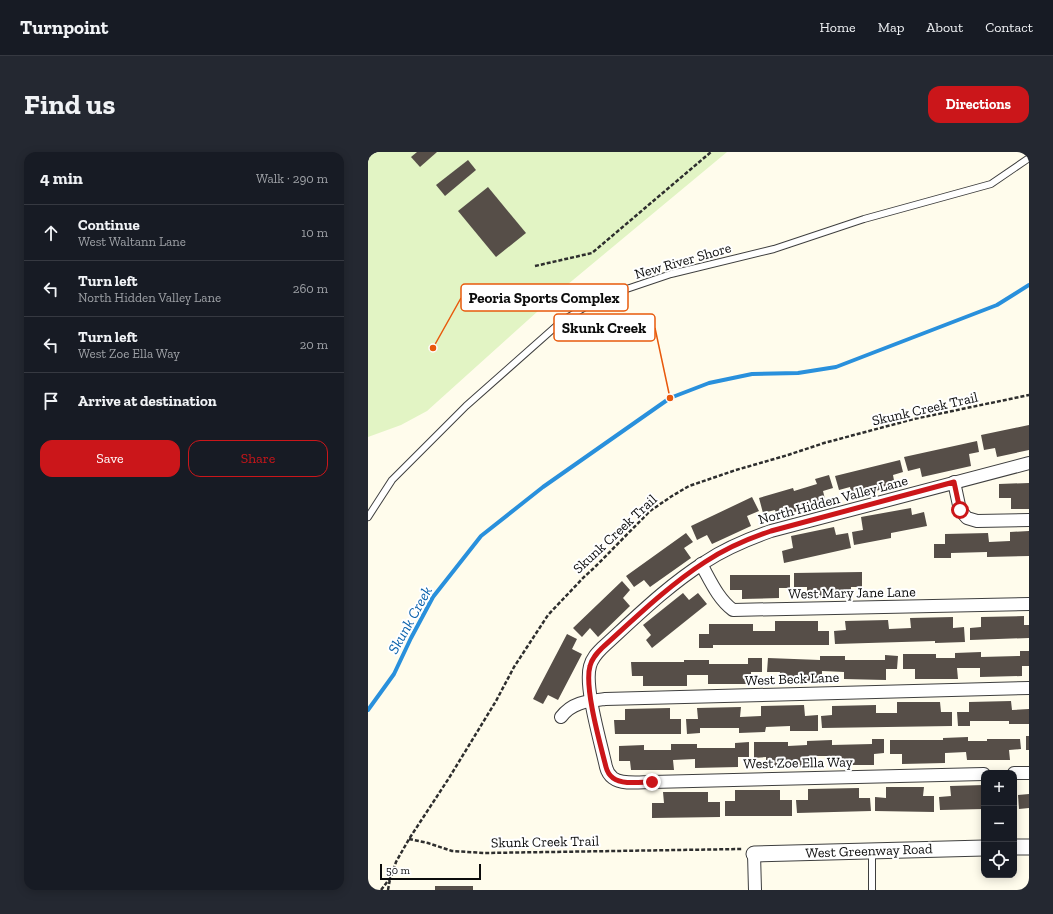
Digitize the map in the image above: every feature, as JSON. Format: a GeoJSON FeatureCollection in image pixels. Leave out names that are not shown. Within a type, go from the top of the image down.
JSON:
{"type":"FeatureCollection","features":[{"type":"Feature","properties":{"kind":"street","name":"North Hidden Valley Lane"},"geometry":{"type":"LineString","coordinates":[[613,778],[606,767],[591,701],[588,675],[590,665],[594,657],[602,648],[657,598],[701,564],[748,540],[771,531],[1029,463]]}},
{"type":"Feature","properties":{"kind":"street"},"geometry":{"type":"LineString","coordinates":[[954,482],[960,510],[967,518],[977,521],[1029,520]]}},
{"type":"Feature","properties":{"kind":"street","name":"West Mary Jane Lane"},"geometry":{"type":"LineString","coordinates":[[701,564],[725,605],[733,610],[1029,604]]}},
{"type":"Feature","properties":{"kind":"street","name":"West Beck Lane"},"geometry":{"type":"LineString","coordinates":[[561,717],[566,709],[576,704],[591,701],[644,698],[1029,688]]}},
{"type":"Feature","properties":{"kind":"street"},"geometry":{"type":"LineString","coordinates":[[1017,773],[1029,773]]}},
{"type":"Feature","properties":{"kind":"street","name":"West Zoe Ella Way"},"geometry":{"type":"LineString","coordinates":[[613,778],[628,782],[646,782],[981,774]]}},
{"type":"Feature","properties":{"kind":"street"},"geometry":{"type":"LineString","coordinates":[[1017,847],[1029,847]]}},
{"type":"Feature","properties":{"kind":"street","name":"West Greenway Road"},"geometry":{"type":"LineString","coordinates":[[754,854],[981,848]]}},
{"type":"Feature","properties":{"kind":"street"},"geometry":{"type":"LineString","coordinates":[[754,854],[755,890]]}},
{"type":"Feature","properties":{"kind":"lane","name":"New River Shore"},"geometry":{"type":"LineString","coordinates":[[368,517],[392,480],[466,406],[562,321],[600,298],[671,274],[774,249],[864,219],[991,184],[1029,158]]}},
{"type":"Feature","properties":{"kind":"lane"},"geometry":{"type":"LineString","coordinates":[[872,851],[872,890]]}},
{"type":"Feature","properties":{"kind":"path"},"geometry":{"type":"LineString","coordinates":[[535,266],[592,253],[711,152]]}},
{"type":"Feature","properties":{"kind":"path","name":"Skunk Creek Trail"},"geometry":{"type":"LineString","coordinates":[[388,890],[396,862],[409,839],[449,778],[496,701],[514,667],[548,615],[650,511],[689,486],[824,443],[914,419],[1029,396]]}},
{"type":"Feature","properties":{"kind":"path","name":"Skunk Creek Trail"},"geometry":{"type":"LineString","coordinates":[[409,839],[428,843],[452,851],[485,853],[741,849],[754,854]]}},
{"type":"Feature","properties":{"kind":"path","name":"Skunk Creek Trail"},"geometry":{"type":"LineString","coordinates":[[380,890],[391,877]]}},
{"type":"Feature","properties":{"kind":"green space"},"geometry":{"type":"Polygon","coordinates":[[[368,152],[727,152],[567,285],[427,411],[401,425],[368,437],[368,152]]]}},
{"type":"Feature","properties":{"kind":"building"},"geometry":{"type":"Polygon","coordinates":[[[417,152],[437,152],[420,167],[411,157],[417,152]]]}},
{"type":"Feature","properties":{"kind":"building"},"geometry":{"type":"Polygon","coordinates":[[[468,160],[476,170],[445,196],[436,185],[468,160]]]}},
{"type":"Feature","properties":{"kind":"building"},"geometry":{"type":"Polygon","coordinates":[[[488,187],[526,233],[496,257],[458,211],[488,187]]]}},
{"type":"Feature","properties":{"kind":"building"},"geometry":{"type":"Polygon","coordinates":[[[1029,425],[1029,450],[997,457],[995,448],[984,450],[981,435],[1029,425]]]}},
{"type":"Feature","properties":{"kind":"building"},"geometry":{"type":"Polygon","coordinates":[[[977,441],[979,452],[969,454],[971,466],[922,477],[920,468],[908,471],[904,457],[977,441]]]}},
{"type":"Feature","properties":{"kind":"building"},"geometry":{"type":"Polygon","coordinates":[[[900,460],[903,472],[893,475],[895,486],[852,497],[850,487],[839,490],[835,476],[900,460]]]}},
{"type":"Feature","properties":{"kind":"building"},"geometry":{"type":"Polygon","coordinates":[[[829,475],[833,488],[823,491],[826,503],[777,517],[775,510],[763,513],[759,498],[793,488],[794,491],[817,484],[815,479],[829,475]]]}},
{"type":"Feature","properties":{"kind":"building"},"geometry":{"type":"Polygon","coordinates":[[[1029,483],[1029,509],[1011,509],[1011,498],[999,498],[999,484],[1029,483]]]}},
{"type":"Feature","properties":{"kind":"building"},"geometry":{"type":"Polygon","coordinates":[[[752,497],[759,511],[747,516],[751,526],[712,544],[707,535],[697,540],[691,526],[752,497]]]}},
{"type":"Feature","properties":{"kind":"building"},"geometry":{"type":"Polygon","coordinates":[[[911,508],[912,515],[924,512],[927,526],[891,533],[891,538],[854,545],[852,532],[863,530],[861,517],[911,508]]]}},
{"type":"Feature","properties":{"kind":"building"},"geometry":{"type":"Polygon","coordinates":[[[834,527],[836,535],[848,533],[851,548],[784,563],[782,551],[793,548],[791,536],[834,527]]]}},
{"type":"Feature","properties":{"kind":"building"},"geometry":{"type":"Polygon","coordinates":[[[1029,531],[1029,556],[987,557],[987,552],[951,553],[951,558],[934,558],[934,544],[945,544],[945,534],[988,533],[989,542],[1010,541],[1010,532],[1029,531]]]}},
{"type":"Feature","properties":{"kind":"building"},"geometry":{"type":"Polygon","coordinates":[[[686,533],[693,542],[684,548],[691,558],[650,587],[644,580],[634,587],[626,576],[686,533]]]}},
{"type":"Feature","properties":{"kind":"building"},"geometry":{"type":"Polygon","coordinates":[[[862,572],[862,587],[851,587],[851,597],[807,598],[807,587],[794,587],[794,573],[862,572]]]}},
{"type":"Feature","properties":{"kind":"building"},"geometry":{"type":"Polygon","coordinates":[[[730,575],[790,575],[790,588],[779,588],[779,598],[742,599],[742,590],[730,590],[730,575]]]}},
{"type":"Feature","properties":{"kind":"building"},"geometry":{"type":"Polygon","coordinates":[[[622,581],[630,590],[623,598],[630,606],[598,637],[590,628],[582,637],[573,628],[622,581]]]}},
{"type":"Feature","properties":{"kind":"building"},"geometry":{"type":"Polygon","coordinates":[[[683,593],[689,600],[698,593],[707,604],[652,648],[646,640],[651,635],[643,625],[683,593]]]}},
{"type":"Feature","properties":{"kind":"building"},"geometry":{"type":"Polygon","coordinates":[[[1024,616],[1024,625],[1029,625],[1029,638],[970,640],[970,628],[981,627],[981,617],[1024,616]]]}},
{"type":"Feature","properties":{"kind":"building"},"geometry":{"type":"Polygon","coordinates":[[[953,617],[953,628],[964,627],[965,642],[935,643],[935,641],[835,644],[834,631],[846,630],[845,621],[888,620],[889,629],[911,628],[910,618],[953,617]]]}},
{"type":"Feature","properties":{"kind":"building"},"geometry":{"type":"Polygon","coordinates":[[[775,621],[818,621],[818,631],[829,631],[829,645],[713,645],[713,648],[699,648],[699,634],[709,634],[709,624],[753,624],[753,631],[775,631],[775,621]]]}},
{"type":"Feature","properties":{"kind":"building"},"geometry":{"type":"Polygon","coordinates":[[[567,634],[577,639],[572,649],[582,654],[558,700],[548,695],[543,704],[533,699],[567,634]]]}},
{"type":"Feature","properties":{"kind":"building"},"geometry":{"type":"Polygon","coordinates":[[[1020,651],[1029,651],[1029,666],[1022,666],[1022,676],[980,677],[980,668],[957,668],[958,679],[915,679],[915,669],[903,669],[903,654],[936,654],[936,658],[955,658],[955,653],[981,652],[981,657],[1020,656],[1020,651]]]}},
{"type":"Feature","properties":{"kind":"building"},"geometry":{"type":"Polygon","coordinates":[[[885,655],[898,656],[897,669],[886,669],[886,680],[844,679],[844,672],[822,671],[822,683],[779,682],[780,672],[767,672],[768,658],[820,660],[820,656],[845,656],[845,660],[885,660],[885,655]]]}},
{"type":"Feature","properties":{"kind":"building"},"geometry":{"type":"Polygon","coordinates":[[[748,658],[762,658],[762,672],[751,672],[751,684],[708,684],[708,675],[687,675],[687,686],[643,686],[643,676],[632,676],[631,662],[684,662],[684,660],[709,660],[709,664],[748,664],[748,658]]]}},
{"type":"Feature","properties":{"kind":"building"},"geometry":{"type":"Polygon","coordinates":[[[1011,701],[1012,710],[1029,709],[1029,724],[1009,724],[1009,721],[970,721],[970,726],[958,726],[957,712],[969,712],[969,702],[1011,701]]]}},
{"type":"Feature","properties":{"kind":"building"},"geometry":{"type":"Polygon","coordinates":[[[897,702],[940,702],[941,712],[952,712],[952,726],[822,728],[821,716],[832,715],[832,706],[876,705],[876,713],[897,713],[897,702]]]}},
{"type":"Feature","properties":{"kind":"building"},"geometry":{"type":"Polygon","coordinates":[[[804,705],[805,716],[818,715],[818,731],[790,731],[790,726],[766,727],[765,732],[739,733],[739,728],[700,728],[700,733],[687,734],[686,719],[698,719],[697,708],[741,707],[740,717],[761,716],[761,706],[804,705]]]}},
{"type":"Feature","properties":{"kind":"building"},"geometry":{"type":"Polygon","coordinates":[[[670,708],[670,719],[681,719],[681,734],[615,734],[614,720],[625,720],[625,709],[670,708]]]}},
{"type":"Feature","properties":{"kind":"building"},"geometry":{"type":"Polygon","coordinates":[[[1026,736],[1029,736],[1029,750],[1026,750],[1026,736]]]}},
{"type":"Feature","properties":{"kind":"building"},"geometry":{"type":"Polygon","coordinates":[[[968,737],[968,741],[987,741],[987,739],[1020,739],[1021,749],[1009,750],[1010,760],[967,760],[966,752],[945,753],[945,763],[902,764],[902,754],[890,754],[890,740],[943,740],[943,738],[968,737]]]}},
{"type":"Feature","properties":{"kind":"building"},"geometry":{"type":"Polygon","coordinates":[[[872,739],[884,739],[884,753],[874,754],[874,765],[830,765],[830,756],[809,756],[809,767],[766,767],[766,757],[754,758],[754,742],[788,742],[788,746],[807,745],[807,741],[832,740],[832,745],[872,744],[872,739]]]}},
{"type":"Feature","properties":{"kind":"building"},"geometry":{"type":"Polygon","coordinates":[[[749,742],[749,757],[738,757],[738,767],[695,768],[695,759],[673,760],[674,770],[631,770],[630,761],[619,761],[619,746],[644,745],[644,750],[671,750],[671,744],[697,744],[697,748],[735,748],[735,743],[749,742]]]}},
{"type":"Feature","properties":{"kind":"building"},"geometry":{"type":"Polygon","coordinates":[[[981,785],[981,809],[940,810],[939,797],[951,796],[950,786],[981,785]]]}},
{"type":"Feature","properties":{"kind":"building"},"geometry":{"type":"Polygon","coordinates":[[[886,787],[924,787],[923,796],[934,796],[934,812],[875,811],[875,797],[886,798],[886,787]]]}},
{"type":"Feature","properties":{"kind":"building"},"geometry":{"type":"Polygon","coordinates":[[[859,788],[859,798],[870,798],[871,811],[797,813],[796,800],[808,800],[808,789],[859,788]]]}},
{"type":"Feature","properties":{"kind":"building"},"geometry":{"type":"Polygon","coordinates":[[[735,790],[780,790],[780,800],[792,800],[792,816],[725,816],[725,801],[735,801],[735,790]]]}},
{"type":"Feature","properties":{"kind":"building"},"geometry":{"type":"Polygon","coordinates":[[[663,792],[708,792],[708,802],[720,802],[720,817],[652,818],[652,803],[664,803],[663,792]]]}},
{"type":"Feature","properties":{"kind":"building"},"geometry":{"type":"Polygon","coordinates":[[[1029,794],[1029,808],[1019,809],[1018,795],[1029,794]]]}},
{"type":"Feature","properties":{"kind":"building"},"geometry":{"type":"Polygon","coordinates":[[[435,886],[473,886],[473,890],[435,890],[435,886]]]}},
{"type":"Feature","properties":{"kind":"waterway","name":"Skunk Creek"},"geometry":{"type":"LineString","coordinates":[[368,710],[394,674],[433,597],[481,536],[543,487],[670,398],[709,383],[752,374],[798,373],[836,367],[997,305],[1029,285]]}},
{"type":"Feature","properties":{"kind":"place","name":"Peoria Sports Complex"},"geometry":{"type":"Point","coordinates":[433,348]}},
{"type":"Feature","properties":{"kind":"place","name":"Skunk Creek"},"geometry":{"type":"Point","coordinates":[670,398]}},
{"type":"Feature","properties":{"kind":"route"},"geometry":{"type":"LineString","coordinates":[[652,782],[620,781],[613,778],[609,773],[606,767],[591,701],[588,675],[590,665],[594,657],[602,648],[657,598],[706,560],[759,535],[771,531],[954,482],[960,510]]}}]}
